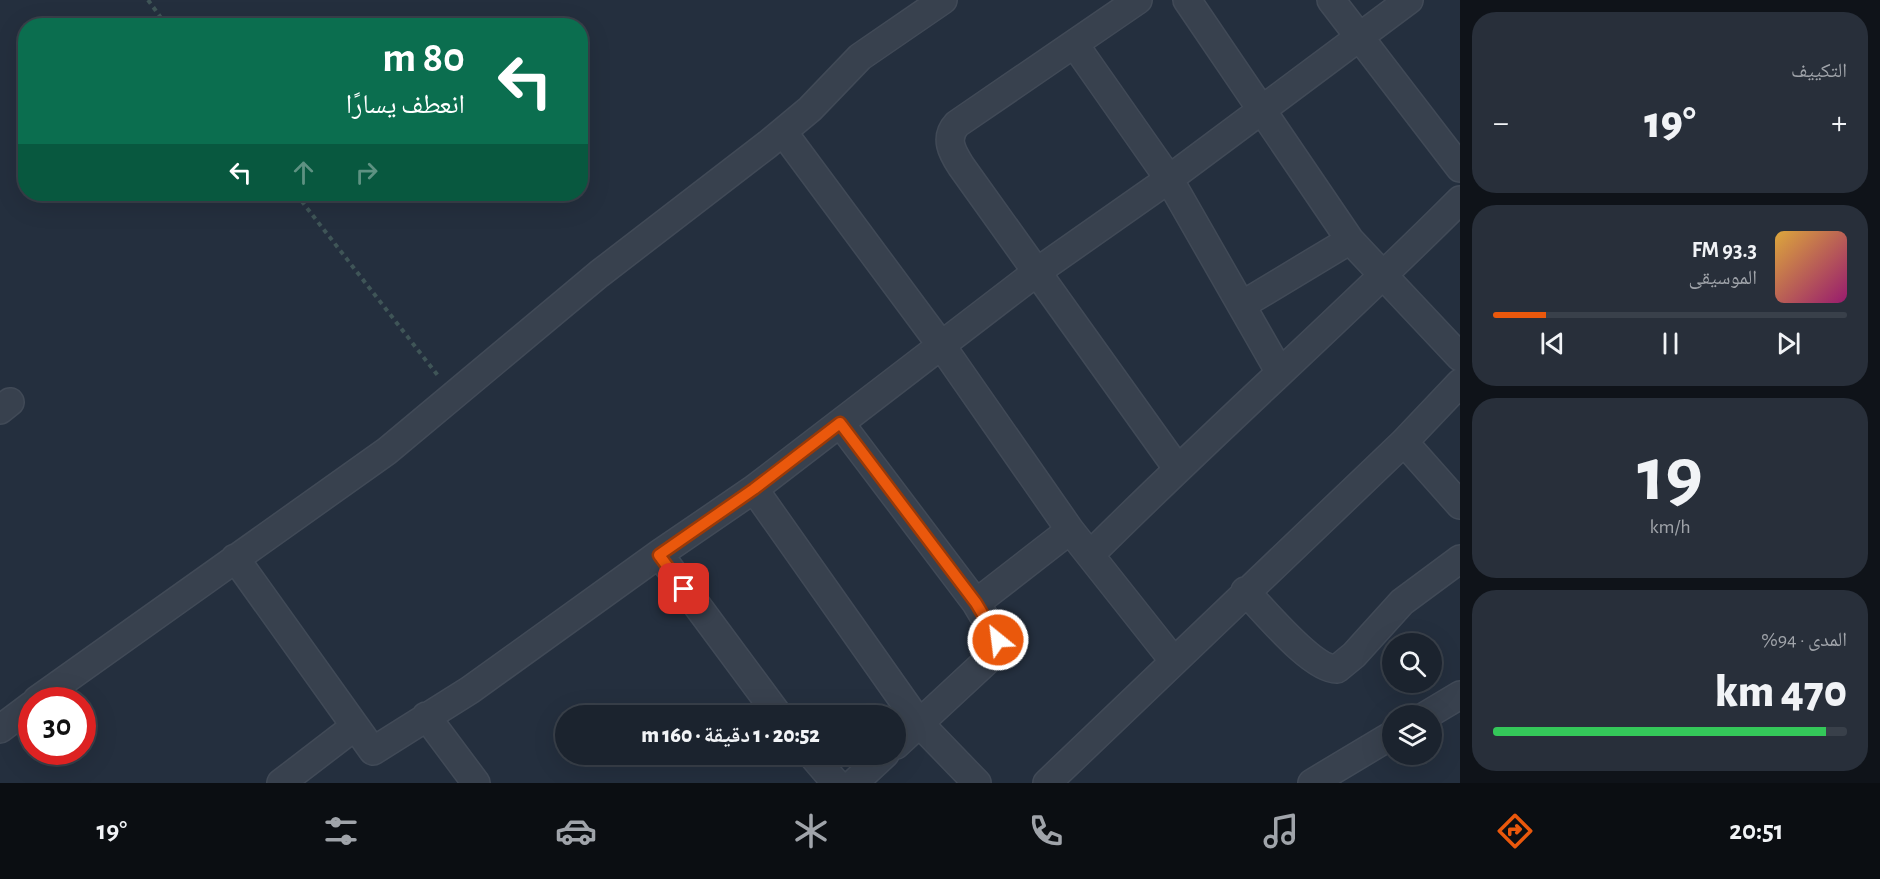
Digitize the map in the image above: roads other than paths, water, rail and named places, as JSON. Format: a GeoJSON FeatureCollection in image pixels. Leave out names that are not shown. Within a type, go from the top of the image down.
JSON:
{"type":"FeatureCollection","features":[{"type":"Feature","properties":{"kind":"street"},"geometry":{"type":"LineString","coordinates":[[56,687],[387,451],[599,274],[783,132],[860,57],[943,0]]}},
{"type":"Feature","properties":{"kind":"street"},"geometry":{"type":"LineString","coordinates":[[1138,0],[957,124],[950,138],[952,152],[961,166],[1177,468]]}},
{"type":"Feature","properties":{"kind":"street"},"geometry":{"type":"LineString","coordinates":[[1187,0],[1350,240],[1383,278],[1460,357]]}},
{"type":"Feature","properties":{"kind":"street"},"geometry":{"type":"LineString","coordinates":[[1331,0],[1460,168]]}},
{"type":"Feature","properties":{"kind":"street"},"geometry":{"type":"LineString","coordinates":[[235,558],[373,751],[470,690],[754,489],[1038,271],[1169,179],[1409,0]]}},
{"type":"Feature","properties":{"kind":"street"},"geometry":{"type":"LineString","coordinates":[[1075,45],[1169,179],[1279,371]]}},
{"type":"Feature","properties":{"kind":"street"},"geometry":{"type":"LineString","coordinates":[[783,132],[941,345],[1070,530],[1173,660]]}},
{"type":"Feature","properties":{"kind":"street"},"geometry":{"type":"LineString","coordinates":[[1090,555],[1279,371],[1383,278],[1460,200]]}},
{"type":"Feature","properties":{"kind":"street"},"geometry":{"type":"LineString","coordinates":[[1242,305],[1350,240]]}},
{"type":"Feature","properties":{"kind":"street"},"geometry":{"type":"LineString","coordinates":[[1047,783],[1245,591],[1404,442],[1460,383]]}},
{"type":"Feature","properties":{"kind":"street"},"geometry":{"type":"LineString","coordinates":[[840,423],[976,603],[997,636],[995,651],[906,735]]}},
{"type":"Feature","properties":{"kind":"street"},"geometry":{"type":"LineString","coordinates":[[1404,442],[1460,505]]}},
{"type":"Feature","properties":{"kind":"street"},"geometry":{"type":"LineString","coordinates":[[754,489],[919,723],[977,783]]}},
{"type":"Feature","properties":{"kind":"street"},"geometry":{"type":"LineString","coordinates":[[976,603],[1070,530]]}},
{"type":"Feature","properties":{"kind":"street"},"geometry":{"type":"LineString","coordinates":[[659,555],[771,705]]}},
{"type":"Feature","properties":{"kind":"street"},"geometry":{"type":"LineString","coordinates":[[1245,591],[1307,654],[1325,668],[1337,669],[1354,655],[1402,602],[1460,559]]}},
{"type":"Feature","properties":{"kind":"street"},"geometry":{"type":"LineString","coordinates":[[1442,706],[1460,695]]}},
{"type":"Feature","properties":{"kind":"street"},"geometry":{"type":"LineString","coordinates":[[0,729],[18,716]]}},
{"type":"Feature","properties":{"kind":"street"},"geometry":{"type":"LineString","coordinates":[[426,716],[476,783]]}},
{"type":"Feature","properties":{"kind":"street"},"geometry":{"type":"LineString","coordinates":[[281,783],[354,727]]}},
{"type":"Feature","properties":{"kind":"street"},"geometry":{"type":"LineString","coordinates":[[1312,783],[1382,741]]}},
{"type":"Feature","properties":{"kind":"street"},"geometry":{"type":"LineString","coordinates":[[820,765],[836,783]]}},
{"type":"Feature","properties":{"kind":"street"},"geometry":{"type":"LineString","coordinates":[[854,783],[873,765]]}}]}
